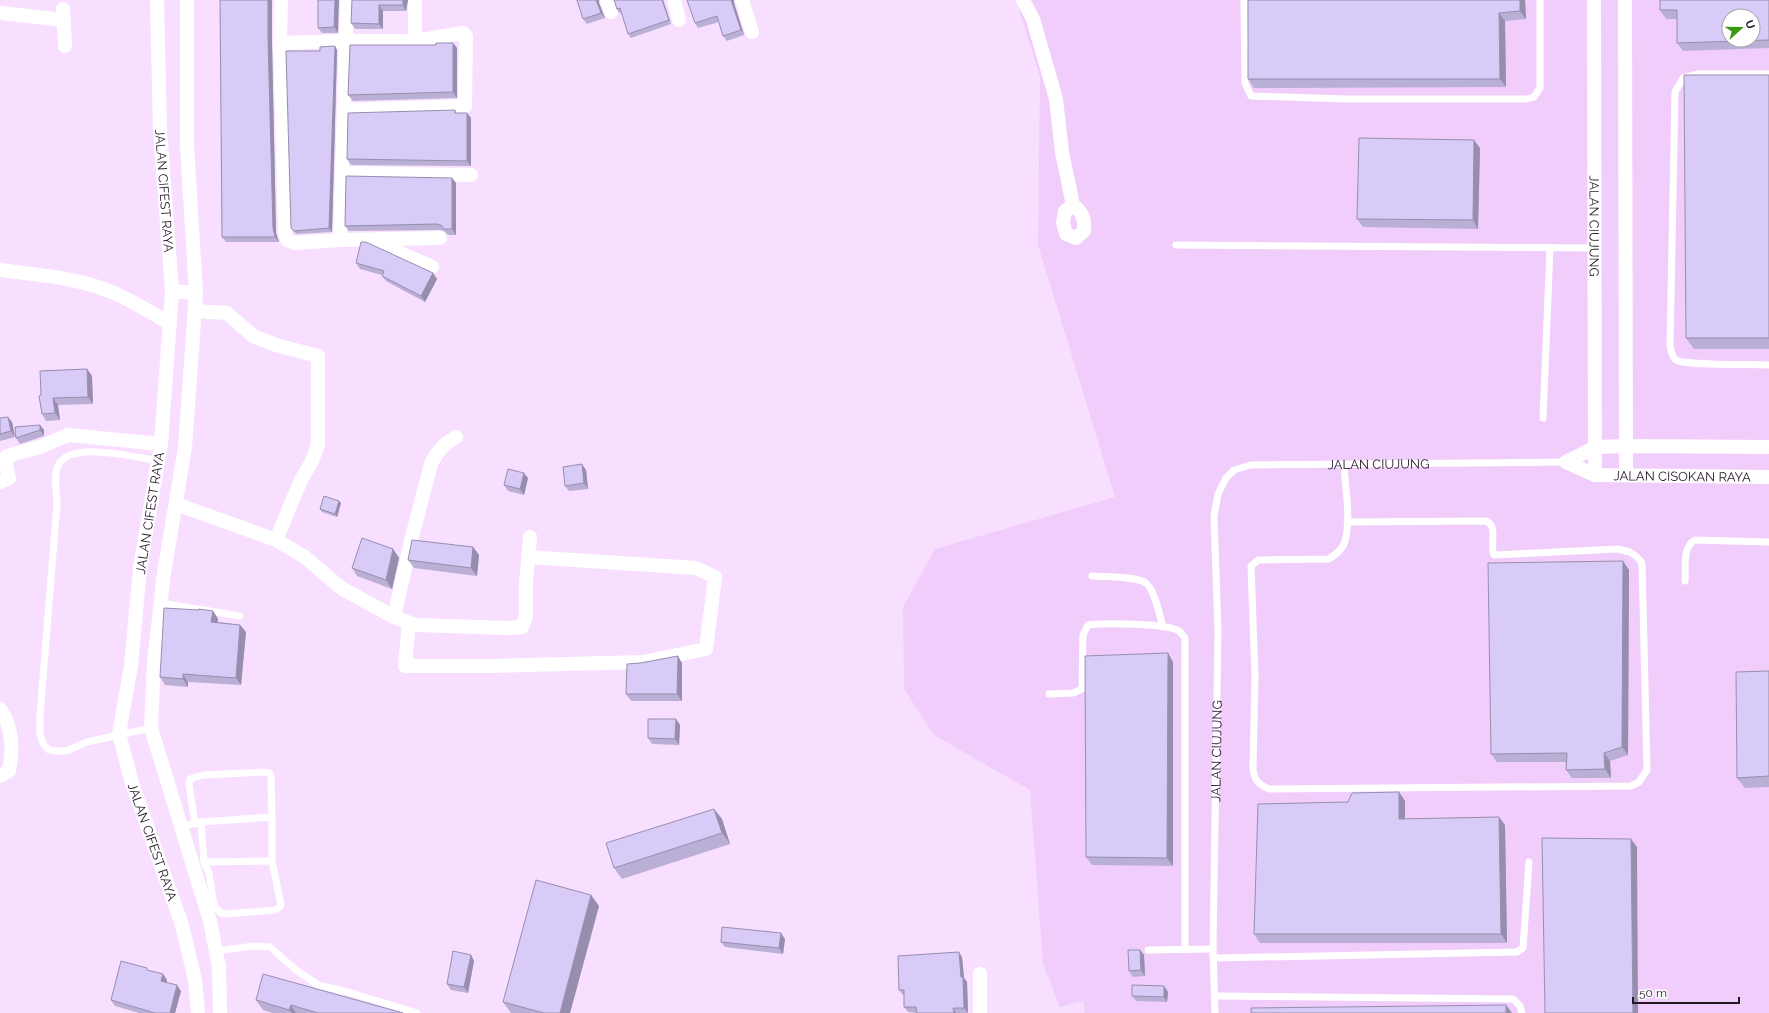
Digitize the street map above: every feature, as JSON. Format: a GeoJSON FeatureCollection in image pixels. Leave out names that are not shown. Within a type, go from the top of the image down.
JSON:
{"type":"FeatureCollection","features":[{"type":"Feature","properties":{"kind":"street","name":"JALAN CIFEST RAYA"},"geometry":{"type":"LineString","coordinates":[[157,0],[160,130],[172,291],[161,444],[140,568],[131,666],[119,734],[132,783],[182,926],[196,980],[198,1013]]}},
{"type":"Feature","properties":{"kind":"street","name":"JALAN CIFEST RAYA"},"geometry":{"type":"LineString","coordinates":[[188,0],[187,146],[196,293],[185,447],[161,603],[154,662],[151,728],[192,824],[219,967],[220,1013]]}},
{"type":"Feature","properties":{"kind":"street"},"geometry":{"type":"LineString","coordinates":[[281,0],[280,43],[286,237],[290,243],[340,240],[440,238]]}},
{"type":"Feature","properties":{"kind":"street"},"geometry":{"type":"LineString","coordinates":[[340,240],[347,0]]}},
{"type":"Feature","properties":{"kind":"street"},"geometry":{"type":"LineString","coordinates":[[415,0],[415,41]]}},
{"type":"Feature","properties":{"kind":"street"},"geometry":{"type":"LineString","coordinates":[[674,0],[679,20]]}},
{"type":"Feature","properties":{"kind":"street"},"geometry":{"type":"LineString","coordinates":[[742,0],[752,32]]}},
{"type":"Feature","properties":{"kind":"street"},"geometry":{"type":"LineString","coordinates":[[1023,0],[1033,19],[1056,99],[1062,152],[1073,205]]}},
{"type":"Feature","properties":{"kind":"street","name":"JALAN CIUJUNG"},"geometry":{"type":"LineString","coordinates":[[1566,462],[1595,475],[1594,0]]}},
{"type":"Feature","properties":{"kind":"street"},"geometry":{"type":"LineString","coordinates":[[1625,0],[1626,475]]}},
{"type":"Feature","properties":{"kind":"street"},"geometry":{"type":"LineString","coordinates":[[0,14],[63,14],[65,46]]}},
{"type":"Feature","properties":{"kind":"street"},"geometry":{"type":"LineString","coordinates":[[280,43],[415,41],[465,34],[465,106],[344,110]]}},
{"type":"Feature","properties":{"kind":"street"},"geometry":{"type":"LineString","coordinates":[[342,173],[471,175]]}},
{"type":"Feature","properties":{"kind":"street"},"geometry":{"type":"LineString","coordinates":[[372,240],[432,267]]}},
{"type":"Feature","properties":{"kind":"street"},"geometry":{"type":"LineString","coordinates":[[0,270],[58,278],[101,288],[117,294],[169,323]]}},
{"type":"Feature","properties":{"kind":"street"},"geometry":{"type":"LineString","coordinates":[[172,291],[196,293]]}},
{"type":"Feature","properties":{"kind":"street"},"geometry":{"type":"LineString","coordinates":[[195,311],[227,313],[253,336],[276,345],[318,356],[318,445],[312,461],[301,480],[276,540]]}},
{"type":"Feature","properties":{"kind":"street"},"geometry":{"type":"LineString","coordinates":[[0,482],[10,478],[5,458],[7,456],[48,444],[64,435],[161,444]]}},
{"type":"Feature","properties":{"kind":"street"},"geometry":{"type":"LineString","coordinates":[[394,617],[412,537],[431,464],[436,453],[442,446],[456,437]]}},
{"type":"Feature","properties":{"kind":"street"},"geometry":{"type":"LineString","coordinates":[[1566,462],[1596,447],[1769,447]]}},
{"type":"Feature","properties":{"kind":"street","name":"JALAN CISOKAN RAYA"},"geometry":{"type":"LineString","coordinates":[[1595,475],[1769,477]]}},
{"type":"Feature","properties":{"kind":"street"},"geometry":{"type":"LineString","coordinates":[[176,504],[276,540],[305,557],[341,588],[394,617],[409,623],[423,626],[522,627],[526,617],[526,583],[530,537]]}},
{"type":"Feature","properties":{"kind":"street"},"geometry":{"type":"LineString","coordinates":[[409,623],[405,666],[493,666],[643,662],[706,649],[714,577],[696,568],[528,557]]}},
{"type":"Feature","properties":{"kind":"street"},"geometry":{"type":"LineString","coordinates":[[0,709],[6,721],[12,756],[9,771],[0,776]]}},
{"type":"Feature","properties":{"kind":"street"},"geometry":{"type":"LineString","coordinates":[[980,974],[980,1013]]}},
{"type":"Feature","properties":{"kind":"lane"},"geometry":{"type":"LineString","coordinates":[[1244,0],[1245,83],[1251,96],[1345,99],[1527,99],[1534,97],[1540,88],[1540,0]]}},
{"type":"Feature","properties":{"kind":"lane"},"geometry":{"type":"LineString","coordinates":[[1769,74],[1698,74],[1683,78],[1675,92],[1670,346],[1672,355],[1677,361],[1690,364],[1769,365]]}},
{"type":"Feature","properties":{"kind":"lane"},"geometry":{"type":"LineString","coordinates":[[1176,244],[1595,248]]}},
{"type":"Feature","properties":{"kind":"lane"},"geometry":{"type":"LineString","coordinates":[[1543,418],[1550,248]]}},
{"type":"Feature","properties":{"kind":"lane"},"geometry":{"type":"LineString","coordinates":[[151,728],[88,742],[66,751],[56,751],[49,750],[44,745],[40,734],[40,715],[57,504],[57,468],[64,458],[80,452],[128,456],[158,461]]}},
{"type":"Feature","properties":{"kind":"lane","name":"JALAN CIUJUNG"},"geometry":{"type":"LineString","coordinates":[[1215,1013],[1213,949],[1218,631],[1214,516],[1218,494],[1226,478],[1234,470],[1251,465],[1566,462]]}},
{"type":"Feature","properties":{"kind":"lane"},"geometry":{"type":"LineString","coordinates":[[1344,465],[1347,522],[1344,544],[1338,553],[1329,559],[1258,560],[1251,566],[1255,676],[1253,769],[1255,779],[1259,784],[1269,789],[1631,786],[1639,782],[1647,770],[1642,563],[1637,557],[1618,548],[1494,555],[1492,552],[1493,529],[1489,522],[1486,521],[1347,522]]}},
{"type":"Feature","properties":{"kind":"lane"},"geometry":{"type":"LineString","coordinates":[[1685,581],[1687,548],[1690,543],[1695,540],[1769,542]]}},
{"type":"Feature","properties":{"kind":"lane"},"geometry":{"type":"LineString","coordinates":[[1092,576],[1139,580],[1146,584],[1155,601],[1163,627]]}},
{"type":"Feature","properties":{"kind":"lane"},"geometry":{"type":"LineString","coordinates":[[161,603],[240,616]]}},
{"type":"Feature","properties":{"kind":"lane"},"geometry":{"type":"LineString","coordinates":[[1049,694],[1073,693],[1082,689],[1083,635],[1088,625],[1163,627],[1181,632],[1185,638],[1185,948]]}},
{"type":"Feature","properties":{"kind":"lane"},"geometry":{"type":"LineString","coordinates":[[269,773],[272,778],[272,817],[272,861],[281,905],[280,907],[275,910],[226,914],[221,913],[214,906],[209,873],[192,824],[189,784],[190,779],[203,775],[269,773]]}},
{"type":"Feature","properties":{"kind":"lane"},"geometry":{"type":"LineString","coordinates":[[192,824],[272,817]]}},
{"type":"Feature","properties":{"kind":"lane"},"geometry":{"type":"LineString","coordinates":[[204,862],[272,861]]}},
{"type":"Feature","properties":{"kind":"lane"},"geometry":{"type":"LineString","coordinates":[[1214,958],[1517,952],[1522,948],[1529,862]]}},
{"type":"Feature","properties":{"kind":"lane"},"geometry":{"type":"LineString","coordinates":[[216,951],[254,946],[270,947],[318,985],[348,992],[417,1013]]}},
{"type":"Feature","properties":{"kind":"lane"},"geometry":{"type":"LineString","coordinates":[[1148,950],[1185,948],[1213,949]]}},
{"type":"Feature","properties":{"kind":"lane"},"geometry":{"type":"LineString","coordinates":[[1215,996],[1513,999],[1520,1006],[1522,1013]]}},
{"type":"Feature","properties":{"kind":"shaded area"},"geometry":{"type":"Polygon","coordinates":[[[1016,0],[1769,0],[1769,1013],[1085,1013],[1083,1001],[1060,1007],[1043,964],[1030,790],[934,735],[904,689],[903,607],[935,549],[1115,497],[1038,245],[1040,77],[1016,0]]]}},
{"type":"Feature","properties":{"kind":"building"},"geometry":{"type":"Polygon","coordinates":[[[220,0],[268,0],[273,228],[275,237],[222,237],[220,0]]]}},
{"type":"Feature","properties":{"kind":"building"},"geometry":{"type":"Polygon","coordinates":[[[318,0],[335,0],[334,27],[318,28],[318,0]]]}},
{"type":"Feature","properties":{"kind":"building"},"geometry":{"type":"Polygon","coordinates":[[[352,0],[403,0],[403,5],[379,5],[379,24],[351,23],[352,0]]]}},
{"type":"Feature","properties":{"kind":"building"},"geometry":{"type":"Polygon","coordinates":[[[577,0],[596,0],[601,13],[583,19],[577,0]]]}},
{"type":"Feature","properties":{"kind":"building"},"geometry":{"type":"Polygon","coordinates":[[[614,0],[662,0],[669,20],[628,34],[620,8],[617,9],[614,0]]]}},
{"type":"Feature","properties":{"kind":"building"},"geometry":{"type":"Polygon","coordinates":[[[687,0],[731,0],[741,30],[723,36],[717,16],[695,23],[687,0]]]}},
{"type":"Feature","properties":{"kind":"building"},"geometry":{"type":"Polygon","coordinates":[[[1248,0],[1520,0],[1520,11],[1499,13],[1500,79],[1248,79],[1248,0]]]}},
{"type":"Feature","properties":{"kind":"building"},"geometry":{"type":"Polygon","coordinates":[[[1660,0],[1769,0],[1769,40],[1761,40],[1761,8],[1721,8],[1721,42],[1677,43],[1677,10],[1660,10],[1660,0]]]}},
{"type":"Feature","properties":{"kind":"building"},"geometry":{"type":"Polygon","coordinates":[[[436,43],[453,43],[453,92],[348,95],[350,45],[436,45],[436,43]]]}},
{"type":"Feature","properties":{"kind":"building"},"geometry":{"type":"Polygon","coordinates":[[[335,46],[329,228],[294,231],[291,228],[286,51],[320,51],[320,47],[335,46]]]}},
{"type":"Feature","properties":{"kind":"building"},"geometry":{"type":"Polygon","coordinates":[[[1684,75],[1769,75],[1769,338],[1686,338],[1684,75]]]}},
{"type":"Feature","properties":{"kind":"building"},"geometry":{"type":"Polygon","coordinates":[[[455,110],[455,113],[467,113],[467,161],[347,159],[348,113],[455,110]]]}},
{"type":"Feature","properties":{"kind":"building"},"geometry":{"type":"Polygon","coordinates":[[[1359,138],[1474,140],[1473,220],[1357,219],[1359,138]]]}},
{"type":"Feature","properties":{"kind":"building"},"geometry":{"type":"Polygon","coordinates":[[[346,176],[452,178],[452,229],[444,229],[441,225],[436,224],[345,226],[346,176]]]}},
{"type":"Feature","properties":{"kind":"building"},"geometry":{"type":"Polygon","coordinates":[[[361,242],[366,242],[433,273],[421,296],[382,276],[384,271],[356,263],[361,242]]]}},
{"type":"Feature","properties":{"kind":"building"},"geometry":{"type":"Polygon","coordinates":[[[87,369],[88,397],[53,398],[55,413],[42,414],[39,396],[41,395],[40,371],[87,369]]]}},
{"type":"Feature","properties":{"kind":"building"},"geometry":{"type":"Polygon","coordinates":[[[8,417],[11,431],[0,434],[0,418],[8,417]]]}},
{"type":"Feature","properties":{"kind":"building"},"geometry":{"type":"Polygon","coordinates":[[[40,425],[40,430],[16,438],[15,427],[40,425]]]}},
{"type":"Feature","properties":{"kind":"building"},"geometry":{"type":"Polygon","coordinates":[[[582,464],[584,483],[565,486],[563,467],[582,464]]]}},
{"type":"Feature","properties":{"kind":"building"},"geometry":{"type":"Polygon","coordinates":[[[508,469],[524,473],[520,489],[504,485],[508,469]]]}},
{"type":"Feature","properties":{"kind":"building"},"geometry":{"type":"Polygon","coordinates":[[[324,496],[339,501],[335,514],[320,509],[324,496]]]}},
{"type":"Feature","properties":{"kind":"building"},"geometry":{"type":"Polygon","coordinates":[[[362,538],[393,549],[386,580],[352,568],[362,538]]]}},
{"type":"Feature","properties":{"kind":"building"},"geometry":{"type":"Polygon","coordinates":[[[412,540],[473,547],[471,568],[408,560],[412,540]]]}},
{"type":"Feature","properties":{"kind":"building"},"geometry":{"type":"Polygon","coordinates":[[[1623,561],[1622,747],[1604,753],[1605,769],[1566,770],[1567,753],[1491,754],[1488,563],[1623,561]]]}},
{"type":"Feature","properties":{"kind":"building"},"geometry":{"type":"Polygon","coordinates":[[[164,608],[213,611],[211,622],[240,625],[236,678],[183,674],[183,679],[160,677],[164,608]]]}},
{"type":"Feature","properties":{"kind":"building"},"geometry":{"type":"Polygon","coordinates":[[[1168,653],[1167,858],[1086,857],[1085,656],[1168,653]]]}},
{"type":"Feature","properties":{"kind":"building"},"geometry":{"type":"Polygon","coordinates":[[[678,656],[677,694],[626,694],[627,664],[678,656]]]}},
{"type":"Feature","properties":{"kind":"building"},"geometry":{"type":"Polygon","coordinates":[[[1769,671],[1769,776],[1737,778],[1736,672],[1769,671]]]}},
{"type":"Feature","properties":{"kind":"building"},"geometry":{"type":"Polygon","coordinates":[[[648,719],[676,719],[675,739],[648,738],[648,719]]]}},
{"type":"Feature","properties":{"kind":"building"},"geometry":{"type":"Polygon","coordinates":[[[1399,792],[1399,819],[1499,817],[1501,934],[1254,934],[1258,804],[1348,802],[1352,793],[1399,792]]]}},
{"type":"Feature","properties":{"kind":"building"},"geometry":{"type":"Polygon","coordinates":[[[714,809],[722,833],[614,868],[606,843],[714,809]]]}},
{"type":"Feature","properties":{"kind":"building"},"geometry":{"type":"Polygon","coordinates":[[[1542,838],[1631,839],[1633,1013],[1545,1013],[1542,838]]]}},
{"type":"Feature","properties":{"kind":"building"},"geometry":{"type":"Polygon","coordinates":[[[536,880],[591,895],[560,1013],[544,1013],[503,1002],[536,880]]]}},
{"type":"Feature","properties":{"kind":"building"},"geometry":{"type":"Polygon","coordinates":[[[722,927],[781,933],[779,948],[721,942],[722,927]]]}},
{"type":"Feature","properties":{"kind":"building"},"geometry":{"type":"Polygon","coordinates":[[[1128,950],[1140,950],[1141,970],[1129,971],[1128,950]]]}},
{"type":"Feature","properties":{"kind":"building"},"geometry":{"type":"Polygon","coordinates":[[[453,951],[471,955],[464,987],[447,984],[453,951]]]}},
{"type":"Feature","properties":{"kind":"building"},"geometry":{"type":"Polygon","coordinates":[[[959,952],[961,977],[963,977],[964,1008],[953,1008],[954,1013],[917,1013],[916,1007],[904,1007],[904,990],[899,990],[898,956],[959,952]]]}},
{"type":"Feature","properties":{"kind":"building"},"geometry":{"type":"Polygon","coordinates":[[[121,961],[163,974],[161,981],[177,985],[170,1013],[155,1013],[111,1000],[121,961]]]}},
{"type":"Feature","properties":{"kind":"building"},"geometry":{"type":"Polygon","coordinates":[[[263,974],[403,1013],[318,1013],[291,1005],[289,1010],[256,1000],[263,974]]]}},
{"type":"Feature","properties":{"kind":"building"},"geometry":{"type":"Polygon","coordinates":[[[1132,985],[1164,986],[1164,997],[1132,996],[1132,985]]]}},
{"type":"Feature","properties":{"kind":"building"},"geometry":{"type":"Polygon","coordinates":[[[1506,1005],[1506,1013],[1251,1013],[1251,1008],[1506,1005]]]}}]}
